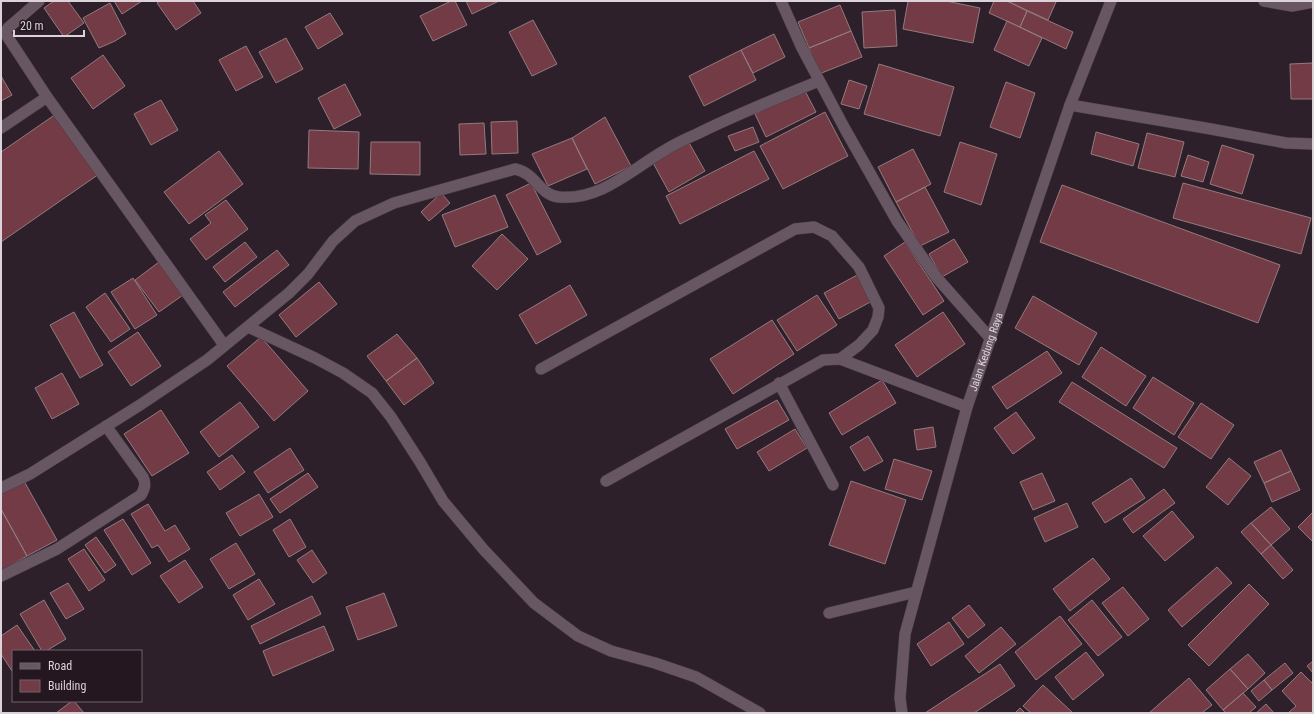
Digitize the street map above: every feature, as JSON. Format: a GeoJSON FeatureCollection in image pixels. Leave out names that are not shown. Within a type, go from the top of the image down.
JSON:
{"type":"FeatureCollection","features":[{"type":"Feature","properties":{"kind":"street"},"geometry":{"type":"LineString","coordinates":[[39,1],[8,28],[6,32],[7,36],[47,97],[224,345]]}},
{"type":"Feature","properties":{"kind":"street"},"geometry":{"type":"LineString","coordinates":[[781,1],[819,81],[897,221],[937,278],[991,340]]}},
{"type":"Feature","properties":{"kind":"street","name":"Jalan Kedung Raya"},"geometry":{"type":"LineString","coordinates":[[902,713],[900,698],[905,641],[916,592],[967,407],[1070,105],[1111,1]]}},
{"type":"Feature","properties":{"kind":"street"},"geometry":{"type":"LineString","coordinates":[[1264,1],[1292,6],[1313,2]]}},
{"type":"Feature","properties":{"kind":"street"},"geometry":{"type":"LineString","coordinates":[[1,488],[30,474],[140,405],[207,360],[289,293],[308,274],[333,241],[355,222],[394,203],[515,169],[524,171],[532,177],[548,194],[554,197],[569,198],[589,194],[615,183],[662,152],[697,134],[819,81]]}},
{"type":"Feature","properties":{"kind":"street"},"geometry":{"type":"LineString","coordinates":[[1,128],[47,97]]}},
{"type":"Feature","properties":{"kind":"street"},"geometry":{"type":"LineString","coordinates":[[1070,105],[1286,143],[1313,144]]}},
{"type":"Feature","properties":{"kind":"street"},"geometry":{"type":"LineString","coordinates":[[541,368],[795,229],[814,227],[832,236],[859,267],[879,308],[878,317],[873,330],[859,345],[840,359]]}},
{"type":"Feature","properties":{"kind":"street"},"geometry":{"type":"LineString","coordinates":[[248,327],[315,358],[342,373],[372,393],[391,417],[444,501],[484,550],[534,603],[572,632],[611,651],[655,663],[696,677],[760,713]]}},
{"type":"Feature","properties":{"kind":"street"},"geometry":{"type":"LineString","coordinates":[[606,482],[823,360],[840,359],[967,407]]}},
{"type":"Feature","properties":{"kind":"street"},"geometry":{"type":"LineString","coordinates":[[780,383],[833,485]]}},
{"type":"Feature","properties":{"kind":"street"},"geometry":{"type":"LineString","coordinates":[[1,576],[57,549],[141,495],[144,490],[145,483],[143,477],[106,426]]}},
{"type":"Feature","properties":{"kind":"street"},"geometry":{"type":"LineString","coordinates":[[829,614],[916,592]]}},
{"type":"Feature","properties":{"kind":"building"},"geometry":{"type":"Polygon","coordinates":[[[54,1],[68,1],[84,23],[64,37],[44,8],[54,1]]]}},
{"type":"Feature","properties":{"kind":"building"},"geometry":{"type":"Polygon","coordinates":[[[114,1],[142,1],[122,14],[114,1]]]}},
{"type":"Feature","properties":{"kind":"building"},"geometry":{"type":"Polygon","coordinates":[[[160,1],[193,1],[201,13],[176,30],[157,3],[160,1]]]}},
{"type":"Feature","properties":{"kind":"building"},"geometry":{"type":"Polygon","coordinates":[[[451,1],[455,1],[467,25],[433,41],[420,16],[451,1]]]}},
{"type":"Feature","properties":{"kind":"building"},"geometry":{"type":"Polygon","coordinates":[[[466,1],[499,1],[472,14],[466,1]]]}},
{"type":"Feature","properties":{"kind":"building"},"geometry":{"type":"Polygon","coordinates":[[[908,1],[946,1],[980,8],[973,43],[903,29],[908,1]]]}},
{"type":"Feature","properties":{"kind":"building"},"geometry":{"type":"Polygon","coordinates":[[[994,1],[1007,1],[1027,11],[1020,27],[989,13],[994,1]]]}},
{"type":"Feature","properties":{"kind":"building"},"geometry":{"type":"Polygon","coordinates":[[[1007,1],[1054,1],[1056,2],[1048,20],[1007,1]]]}},
{"type":"Feature","properties":{"kind":"building"},"geometry":{"type":"Polygon","coordinates":[[[110,3],[126,34],[99,48],[83,18],[110,3]]]}},
{"type":"Feature","properties":{"kind":"building"},"geometry":{"type":"Polygon","coordinates":[[[840,5],[851,31],[809,48],[798,22],[840,5]]]}},
{"type":"Feature","properties":{"kind":"building"},"geometry":{"type":"Polygon","coordinates":[[[895,10],[897,46],[864,48],[862,12],[895,10]]]}},
{"type":"Feature","properties":{"kind":"building"},"geometry":{"type":"Polygon","coordinates":[[[1027,11],[1073,32],[1066,49],[1020,27],[1027,11]]]}},
{"type":"Feature","properties":{"kind":"building"},"geometry":{"type":"Polygon","coordinates":[[[330,13],[343,34],[318,49],[305,27],[330,13]]]}},
{"type":"Feature","properties":{"kind":"building"},"geometry":{"type":"Polygon","coordinates":[[[533,20],[557,64],[532,76],[509,32],[533,20]]]}},
{"type":"Feature","properties":{"kind":"building"},"geometry":{"type":"Polygon","coordinates":[[[1007,21],[1042,38],[1029,66],[994,50],[1007,21]]]}},
{"type":"Feature","properties":{"kind":"building"},"geometry":{"type":"Polygon","coordinates":[[[851,31],[862,57],[819,74],[809,48],[851,31]]]}},
{"type":"Feature","properties":{"kind":"building"},"geometry":{"type":"Polygon","coordinates":[[[774,34],[785,57],[753,73],[741,50],[774,34]]]}},
{"type":"Feature","properties":{"kind":"building"},"geometry":{"type":"Polygon","coordinates":[[[286,38],[303,69],[276,83],[259,52],[286,38]]]}},
{"type":"Feature","properties":{"kind":"building"},"geometry":{"type":"Polygon","coordinates":[[[246,46],[263,77],[236,91],[219,60],[246,46]]]}},
{"type":"Feature","properties":{"kind":"building"},"geometry":{"type":"Polygon","coordinates":[[[741,50],[756,80],[704,106],[689,76],[741,50]]]}},
{"type":"Feature","properties":{"kind":"building"},"geometry":{"type":"Polygon","coordinates":[[[103,55],[125,86],[93,109],[71,78],[103,55]]]}},
{"type":"Feature","properties":{"kind":"building"},"geometry":{"type":"Polygon","coordinates":[[[1313,63],[1313,99],[1291,99],[1290,64],[1313,63]]]}},
{"type":"Feature","properties":{"kind":"building"},"geometry":{"type":"Polygon","coordinates":[[[879,64],[954,87],[940,136],[864,114],[879,64]]]}},
{"type":"Feature","properties":{"kind":"building"},"geometry":{"type":"Polygon","coordinates":[[[1,76],[12,95],[1,101],[1,76]]]}},
{"type":"Feature","properties":{"kind":"building"},"geometry":{"type":"Polygon","coordinates":[[[849,80],[867,86],[859,109],[841,104],[849,80]]]}},
{"type":"Feature","properties":{"kind":"building"},"geometry":{"type":"Polygon","coordinates":[[[1006,82],[1035,93],[1020,138],[990,127],[1006,82]]]}},
{"type":"Feature","properties":{"kind":"building"},"geometry":{"type":"Polygon","coordinates":[[[345,84],[361,115],[334,129],[318,98],[345,84]]]}},
{"type":"Feature","properties":{"kind":"building"},"geometry":{"type":"Polygon","coordinates":[[[804,89],[816,112],[766,137],[755,114],[804,89]]]}},
{"type":"Feature","properties":{"kind":"building"},"geometry":{"type":"Polygon","coordinates":[[[161,100],[178,130],[151,145],[134,114],[161,100]]]}},
{"type":"Feature","properties":{"kind":"building"},"geometry":{"type":"Polygon","coordinates":[[[825,112],[848,156],[783,189],[760,146],[825,112]]]}},
{"type":"Feature","properties":{"kind":"building"},"geometry":{"type":"Polygon","coordinates":[[[56,114],[99,174],[1,242],[1,152],[56,114]]]}},
{"type":"Feature","properties":{"kind":"building"},"geometry":{"type":"Polygon","coordinates":[[[605,117],[631,166],[595,184],[572,138],[605,117]]]}},
{"type":"Feature","properties":{"kind":"building"},"geometry":{"type":"Polygon","coordinates":[[[517,121],[518,153],[492,154],[491,122],[517,121]]]}},
{"type":"Feature","properties":{"kind":"building"},"geometry":{"type":"Polygon","coordinates":[[[484,123],[486,154],[460,155],[459,124],[484,123]]]}},
{"type":"Feature","properties":{"kind":"building"},"geometry":{"type":"Polygon","coordinates":[[[753,127],[759,142],[735,151],[728,136],[753,127]]]}},
{"type":"Feature","properties":{"kind":"building"},"geometry":{"type":"Polygon","coordinates":[[[309,130],[359,132],[358,169],[308,168],[309,130]]]}},
{"type":"Feature","properties":{"kind":"building"},"geometry":{"type":"Polygon","coordinates":[[[1096,132],[1139,144],[1133,166],[1091,154],[1096,132]]]}},
{"type":"Feature","properties":{"kind":"building"},"geometry":{"type":"Polygon","coordinates":[[[1147,133],[1184,142],[1175,177],[1138,168],[1147,133]]]}},
{"type":"Feature","properties":{"kind":"building"},"geometry":{"type":"Polygon","coordinates":[[[572,138],[587,169],[548,186],[532,154],[572,138]]]}},
{"type":"Feature","properties":{"kind":"building"},"geometry":{"type":"Polygon","coordinates":[[[688,141],[705,171],[669,192],[652,161],[688,141]]]}},
{"type":"Feature","properties":{"kind":"building"},"geometry":{"type":"Polygon","coordinates":[[[371,142],[420,142],[420,175],[370,174],[371,142]]]}},
{"type":"Feature","properties":{"kind":"building"},"geometry":{"type":"Polygon","coordinates":[[[960,142],[997,154],[981,205],[944,192],[960,142]]]}},
{"type":"Feature","properties":{"kind":"building"},"geometry":{"type":"Polygon","coordinates":[[[1222,145],[1254,155],[1242,194],[1210,184],[1222,145]]]}},
{"type":"Feature","properties":{"kind":"building"},"geometry":{"type":"Polygon","coordinates":[[[913,149],[931,184],[896,202],[878,167],[913,149]]]}},
{"type":"Feature","properties":{"kind":"building"},"geometry":{"type":"Polygon","coordinates":[[[219,151],[243,184],[189,224],[164,192],[219,151]]]}},
{"type":"Feature","properties":{"kind":"building"},"geometry":{"type":"Polygon","coordinates":[[[754,151],[769,179],[680,224],[666,196],[754,151]]]}},
{"type":"Feature","properties":{"kind":"building"},"geometry":{"type":"Polygon","coordinates":[[[1188,155],[1209,162],[1203,182],[1181,176],[1188,155]]]}},
{"type":"Feature","properties":{"kind":"building"},"geometry":{"type":"Polygon","coordinates":[[[531,183],[561,242],[537,255],[506,195],[531,183]]]}},
{"type":"Feature","properties":{"kind":"building"},"geometry":{"type":"Polygon","coordinates":[[[1183,183],[1311,218],[1301,254],[1173,218],[1183,183]]]}},
{"type":"Feature","properties":{"kind":"building"},"geometry":{"type":"Polygon","coordinates":[[[1062,185],[1280,265],[1258,323],[1040,242],[1062,185]]]}},
{"type":"Feature","properties":{"kind":"building"},"geometry":{"type":"Polygon","coordinates":[[[925,187],[949,232],[920,246],[896,202],[925,187]]]}},
{"type":"Feature","properties":{"kind":"building"},"geometry":{"type":"Polygon","coordinates":[[[441,193],[450,203],[429,221],[421,212],[441,193]]]}},
{"type":"Feature","properties":{"kind":"building"},"geometry":{"type":"Polygon","coordinates":[[[495,195],[508,227],[455,247],[442,215],[495,195]]]}},
{"type":"Feature","properties":{"kind":"building"},"geometry":{"type":"Polygon","coordinates":[[[226,200],[248,229],[206,260],[190,239],[211,223],[205,215],[226,200]]]}},
{"type":"Feature","properties":{"kind":"building"},"geometry":{"type":"Polygon","coordinates":[[[502,234],[528,259],[497,290],[472,266],[502,234]]]}},
{"type":"Feature","properties":{"kind":"building"},"geometry":{"type":"Polygon","coordinates":[[[954,239],[968,262],[942,277],[929,254],[954,239]]]}},
{"type":"Feature","properties":{"kind":"building"},"geometry":{"type":"Polygon","coordinates":[[[245,242],[257,257],[225,282],[213,267],[245,242]]]}},
{"type":"Feature","properties":{"kind":"building"},"geometry":{"type":"Polygon","coordinates":[[[905,242],[944,301],[923,315],[884,256],[905,242]]]}},
{"type":"Feature","properties":{"kind":"building"},"geometry":{"type":"Polygon","coordinates":[[[277,250],[289,265],[235,307],[223,292],[277,250]]]}},
{"type":"Feature","properties":{"kind":"building"},"geometry":{"type":"Polygon","coordinates":[[[159,262],[183,295],[159,312],[135,280],[159,262]]]}},
{"type":"Feature","properties":{"kind":"building"},"geometry":{"type":"Polygon","coordinates":[[[859,274],[874,300],[839,319],[824,293],[859,274]]]}},
{"type":"Feature","properties":{"kind":"building"},"geometry":{"type":"Polygon","coordinates":[[[133,278],[157,315],[135,329],[111,292],[133,278]]]}},
{"type":"Feature","properties":{"kind":"building"},"geometry":{"type":"Polygon","coordinates":[[[319,282],[337,304],[296,337],[279,315],[319,282]]]}},
{"type":"Feature","properties":{"kind":"building"},"geometry":{"type":"Polygon","coordinates":[[[570,285],[587,315],[536,344],[519,315],[570,285]]]}},
{"type":"Feature","properties":{"kind":"building"},"geometry":{"type":"Polygon","coordinates":[[[105,293],[130,329],[111,342],[86,307],[105,293]]]}},
{"type":"Feature","properties":{"kind":"building"},"geometry":{"type":"Polygon","coordinates":[[[817,295],[837,325],[797,351],[777,320],[817,295]]]}},
{"type":"Feature","properties":{"kind":"building"},"geometry":{"type":"Polygon","coordinates":[[[1033,296],[1097,333],[1079,365],[1015,328],[1033,296]]]}},
{"type":"Feature","properties":{"kind":"building"},"geometry":{"type":"Polygon","coordinates":[[[74,312],[103,365],[80,378],[50,325],[74,312]]]}},
{"type":"Feature","properties":{"kind":"building"},"geometry":{"type":"Polygon","coordinates":[[[943,312],[965,344],[917,377],[895,345],[943,312]]]}},
{"type":"Feature","properties":{"kind":"building"},"geometry":{"type":"Polygon","coordinates":[[[772,320],[794,354],[733,394],[710,359],[772,320]]]}},
{"type":"Feature","properties":{"kind":"building"},"geometry":{"type":"Polygon","coordinates":[[[138,332],[161,366],[131,386],[108,352],[138,332]]]}},
{"type":"Feature","properties":{"kind":"building"},"geometry":{"type":"Polygon","coordinates":[[[397,334],[417,358],[386,381],[367,356],[397,334]]]}},
{"type":"Feature","properties":{"kind":"building"},"geometry":{"type":"Polygon","coordinates":[[[261,337],[308,391],[274,421],[227,366],[261,337]]]}},
{"type":"Feature","properties":{"kind":"building"},"geometry":{"type":"Polygon","coordinates":[[[1101,347],[1146,376],[1126,406],[1082,377],[1101,347]]]}},
{"type":"Feature","properties":{"kind":"building"},"geometry":{"type":"Polygon","coordinates":[[[1047,351],[1062,373],[1007,409],[992,387],[1047,351]]]}},
{"type":"Feature","properties":{"kind":"building"},"geometry":{"type":"Polygon","coordinates":[[[417,358],[434,383],[404,405],[386,381],[417,358]]]}},
{"type":"Feature","properties":{"kind":"building"},"geometry":{"type":"Polygon","coordinates":[[[62,373],[79,404],[52,419],[35,388],[62,373]]]}},
{"type":"Feature","properties":{"kind":"building"},"geometry":{"type":"Polygon","coordinates":[[[1153,377],[1194,403],[1174,435],[1133,408],[1153,377]]]}},
{"type":"Feature","properties":{"kind":"building"},"geometry":{"type":"Polygon","coordinates":[[[882,380],[896,403],[842,435],[829,413],[882,380]]]}},
{"type":"Feature","properties":{"kind":"building"},"geometry":{"type":"Polygon","coordinates":[[[1072,382],[1177,448],[1164,468],[1059,402],[1072,382]]]}},
{"type":"Feature","properties":{"kind":"building"},"geometry":{"type":"Polygon","coordinates":[[[777,400],[789,420],[737,449],[725,429],[777,400]]]}},
{"type":"Feature","properties":{"kind":"building"},"geometry":{"type":"Polygon","coordinates":[[[240,402],[259,427],[219,457],[200,432],[240,402]]]}},
{"type":"Feature","properties":{"kind":"building"},"geometry":{"type":"Polygon","coordinates":[[[1201,403],[1234,425],[1211,459],[1178,437],[1201,403]]]}},
{"type":"Feature","properties":{"kind":"building"},"geometry":{"type":"Polygon","coordinates":[[[161,410],[189,453],[152,476],[124,434],[161,410]]]}},
{"type":"Feature","properties":{"kind":"building"},"geometry":{"type":"Polygon","coordinates":[[[1016,412],[1035,438],[1013,454],[994,428],[1016,412]]]}},
{"type":"Feature","properties":{"kind":"building"},"geometry":{"type":"Polygon","coordinates":[[[933,427],[936,447],[917,450],[914,430],[933,427]]]}},
{"type":"Feature","properties":{"kind":"building"},"geometry":{"type":"Polygon","coordinates":[[[795,429],[807,448],[769,471],[757,452],[795,429]]]}},
{"type":"Feature","properties":{"kind":"building"},"geometry":{"type":"Polygon","coordinates":[[[868,436],[883,461],[864,471],[850,447],[868,436]]]}},
{"type":"Feature","properties":{"kind":"building"},"geometry":{"type":"Polygon","coordinates":[[[290,448],[304,470],[268,493],[254,472],[290,448]]]}},
{"type":"Feature","properties":{"kind":"building"},"geometry":{"type":"Polygon","coordinates":[[[1281,450],[1291,471],[1264,483],[1254,462],[1281,450]]]}},
{"type":"Feature","properties":{"kind":"building"},"geometry":{"type":"Polygon","coordinates":[[[232,455],[245,472],[220,490],[207,472],[232,455]]]}},
{"type":"Feature","properties":{"kind":"building"},"geometry":{"type":"Polygon","coordinates":[[[1229,458],[1251,476],[1228,505],[1206,487],[1229,458]]]}},
{"type":"Feature","properties":{"kind":"building"},"geometry":{"type":"Polygon","coordinates":[[[894,459],[932,471],[922,500],[885,489],[894,459]]]}},
{"type":"Feature","properties":{"kind":"building"},"geometry":{"type":"Polygon","coordinates":[[[1291,471],[1300,490],[1272,502],[1264,483],[1291,471]]]}},
{"type":"Feature","properties":{"kind":"building"},"geometry":{"type":"Polygon","coordinates":[[[308,473],[318,487],[280,513],[270,499],[308,473]]]}},
{"type":"Feature","properties":{"kind":"building"},"geometry":{"type":"Polygon","coordinates":[[[1042,473],[1055,501],[1033,510],[1020,482],[1042,473]]]}},
{"type":"Feature","properties":{"kind":"building"},"geometry":{"type":"Polygon","coordinates":[[[1131,478],[1145,498],[1105,523],[1092,503],[1131,478]]]}},
{"type":"Feature","properties":{"kind":"building"},"geometry":{"type":"Polygon","coordinates":[[[24,481],[57,540],[27,556],[1,509],[1,494],[24,481]]]}},
{"type":"Feature","properties":{"kind":"building"},"geometry":{"type":"Polygon","coordinates":[[[851,481],[906,500],[885,564],[829,545],[851,481]]]}},
{"type":"Feature","properties":{"kind":"building"},"geometry":{"type":"Polygon","coordinates":[[[1164,489],[1175,503],[1133,533],[1123,519],[1164,489]]]}},
{"type":"Feature","properties":{"kind":"building"},"geometry":{"type":"Polygon","coordinates":[[[259,494],[273,517],[240,536],[226,513],[259,494]]]}},
{"type":"Feature","properties":{"kind":"building"},"geometry":{"type":"Polygon","coordinates":[[[1067,503],[1078,527],[1045,542],[1034,518],[1067,503]]]}},
{"type":"Feature","properties":{"kind":"building"},"geometry":{"type":"Polygon","coordinates":[[[148,504],[165,531],[175,525],[190,549],[169,562],[158,545],[152,548],[131,514],[148,504]]]}},
{"type":"Feature","properties":{"kind":"building"},"geometry":{"type":"Polygon","coordinates":[[[1271,507],[1290,529],[1271,545],[1251,523],[1271,507]]]}},
{"type":"Feature","properties":{"kind":"building"},"geometry":{"type":"Polygon","coordinates":[[[1,509],[27,556],[1,571],[1,509]]]}},
{"type":"Feature","properties":{"kind":"building"},"geometry":{"type":"Polygon","coordinates":[[[1172,511],[1194,537],[1165,561],[1143,536],[1172,511]]]}},
{"type":"Feature","properties":{"kind":"building"},"geometry":{"type":"Polygon","coordinates":[[[1313,512],[1313,542],[1298,527],[1313,512]]]}},
{"type":"Feature","properties":{"kind":"building"},"geometry":{"type":"Polygon","coordinates":[[[123,519],[151,563],[132,575],[104,530],[123,519]]]}},
{"type":"Feature","properties":{"kind":"building"},"geometry":{"type":"Polygon","coordinates":[[[290,519],[306,547],[289,557],[273,530],[290,519]]]}},
{"type":"Feature","properties":{"kind":"building"},"geometry":{"type":"Polygon","coordinates":[[[1251,523],[1271,545],[1261,554],[1241,532],[1251,523]]]}},
{"type":"Feature","properties":{"kind":"building"},"geometry":{"type":"Polygon","coordinates":[[[96,537],[116,565],[105,573],[85,545],[96,537]]]}},
{"type":"Feature","properties":{"kind":"building"},"geometry":{"type":"Polygon","coordinates":[[[236,543],[255,574],[229,589],[210,559],[236,543]]]}},
{"type":"Feature","properties":{"kind":"building"},"geometry":{"type":"Polygon","coordinates":[[[1271,545],[1293,570],[1283,579],[1261,554],[1271,545]]]}},
{"type":"Feature","properties":{"kind":"building"},"geometry":{"type":"Polygon","coordinates":[[[84,549],[105,580],[89,591],[68,559],[84,549]]]}},
{"type":"Feature","properties":{"kind":"building"},"geometry":{"type":"Polygon","coordinates":[[[312,550],[327,573],[313,583],[297,560],[312,550]]]}},
{"type":"Feature","properties":{"kind":"building"},"geometry":{"type":"Polygon","coordinates":[[[1093,558],[1110,579],[1070,611],[1053,589],[1093,558]]]}},
{"type":"Feature","properties":{"kind":"building"},"geometry":{"type":"Polygon","coordinates":[[[185,560],[203,587],[179,603],[160,576],[185,560]]]}},
{"type":"Feature","properties":{"kind":"building"},"geometry":{"type":"Polygon","coordinates":[[[1217,567],[1232,583],[1182,627],[1168,610],[1217,567]]]}},
{"type":"Feature","properties":{"kind":"building"},"geometry":{"type":"Polygon","coordinates":[[[259,579],[275,604],[248,620],[233,595],[259,579]]]}},
{"type":"Feature","properties":{"kind":"building"},"geometry":{"type":"Polygon","coordinates":[[[68,583],[84,609],[66,619],[50,593],[68,583]]]}},
{"type":"Feature","properties":{"kind":"building"},"geometry":{"type":"Polygon","coordinates":[[[1249,584],[1269,604],[1209,666],[1188,645],[1249,584]]]}},
{"type":"Feature","properties":{"kind":"building"},"geometry":{"type":"Polygon","coordinates":[[[1123,587],[1149,619],[1128,636],[1102,603],[1123,587]]]}},
{"type":"Feature","properties":{"kind":"building"},"geometry":{"type":"Polygon","coordinates":[[[384,593],[397,626],[358,640],[346,607],[384,593]]]}},
{"type":"Feature","properties":{"kind":"building"},"geometry":{"type":"Polygon","coordinates":[[[312,596],[321,614],[260,644],[251,626],[312,596]]]}},
{"type":"Feature","properties":{"kind":"building"},"geometry":{"type":"Polygon","coordinates":[[[44,600],[66,639],[48,650],[41,650],[20,614],[44,600]]]}},
{"type":"Feature","properties":{"kind":"building"},"geometry":{"type":"Polygon","coordinates":[[[1092,600],[1122,637],[1098,656],[1068,620],[1092,600]]]}},
{"type":"Feature","properties":{"kind":"building"},"geometry":{"type":"Polygon","coordinates":[[[969,605],[985,625],[968,638],[952,618],[969,605]]]}},
{"type":"Feature","properties":{"kind":"building"},"geometry":{"type":"Polygon","coordinates":[[[1060,616],[1082,644],[1036,680],[1015,652],[1060,616]]]}},
{"type":"Feature","properties":{"kind":"building"},"geometry":{"type":"Polygon","coordinates":[[[949,622],[964,644],[931,666],[917,644],[949,622]]]}},
{"type":"Feature","properties":{"kind":"building"},"geometry":{"type":"Polygon","coordinates":[[[17,625],[34,650],[12,650],[12,671],[1,654],[1,636],[17,625]]]}},
{"type":"Feature","properties":{"kind":"building"},"geometry":{"type":"Polygon","coordinates":[[[324,626],[334,650],[273,676],[263,651],[324,626]]]}},
{"type":"Feature","properties":{"kind":"building"},"geometry":{"type":"Polygon","coordinates":[[[1001,627],[1016,644],[979,673],[965,656],[1001,627]]]}},
{"type":"Feature","properties":{"kind":"building"},"geometry":{"type":"Polygon","coordinates":[[[1086,652],[1104,675],[1073,700],[1055,677],[1086,652]]]}},
{"type":"Feature","properties":{"kind":"building"},"geometry":{"type":"Polygon","coordinates":[[[1248,654],[1265,673],[1248,689],[1230,669],[1248,654]]]}},
{"type":"Feature","properties":{"kind":"building"},"geometry":{"type":"Polygon","coordinates":[[[1313,661],[1313,673],[1307,666],[1313,661]]]}},
{"type":"Feature","properties":{"kind":"building"},"geometry":{"type":"Polygon","coordinates":[[[1285,663],[1293,673],[1272,690],[1264,680],[1285,663]]]}},
{"type":"Feature","properties":{"kind":"building"},"geometry":{"type":"Polygon","coordinates":[[[1000,664],[1015,686],[974,713],[925,713],[1000,664]]]}},
{"type":"Feature","properties":{"kind":"building"},"geometry":{"type":"Polygon","coordinates":[[[1230,669],[1248,689],[1223,710],[1206,690],[1230,669]]]}},
{"type":"Feature","properties":{"kind":"building"},"geometry":{"type":"Polygon","coordinates":[[[1301,672],[1313,684],[1313,713],[1288,713],[1296,706],[1282,691],[1301,672]]]}},
{"type":"Feature","properties":{"kind":"building"},"geometry":{"type":"Polygon","coordinates":[[[1189,678],[1212,705],[1202,713],[1149,713],[1189,678]]]}},
{"type":"Feature","properties":{"kind":"building"},"geometry":{"type":"Polygon","coordinates":[[[1264,680],[1272,690],[1259,701],[1251,691],[1264,680]]]}},
{"type":"Feature","properties":{"kind":"building"},"geometry":{"type":"Polygon","coordinates":[[[1043,685],[1073,713],[1031,713],[1023,706],[1043,685]]]}},
{"type":"Feature","properties":{"kind":"building"},"geometry":{"type":"Polygon","coordinates":[[[1243,693],[1256,707],[1249,713],[1226,713],[1223,710],[1243,693]]]}},
{"type":"Feature","properties":{"kind":"building"},"geometry":{"type":"Polygon","coordinates":[[[71,702],[75,702],[84,713],[56,713],[71,702]]]}},
{"type":"Feature","properties":{"kind":"building"},"geometry":{"type":"Polygon","coordinates":[[[1266,704],[1274,713],[1256,713],[1266,704]]]}},
{"type":"Feature","properties":{"kind":"building"},"geometry":{"type":"Polygon","coordinates":[[[1020,708],[1025,713],[1015,713],[1020,708]]]}}]}
